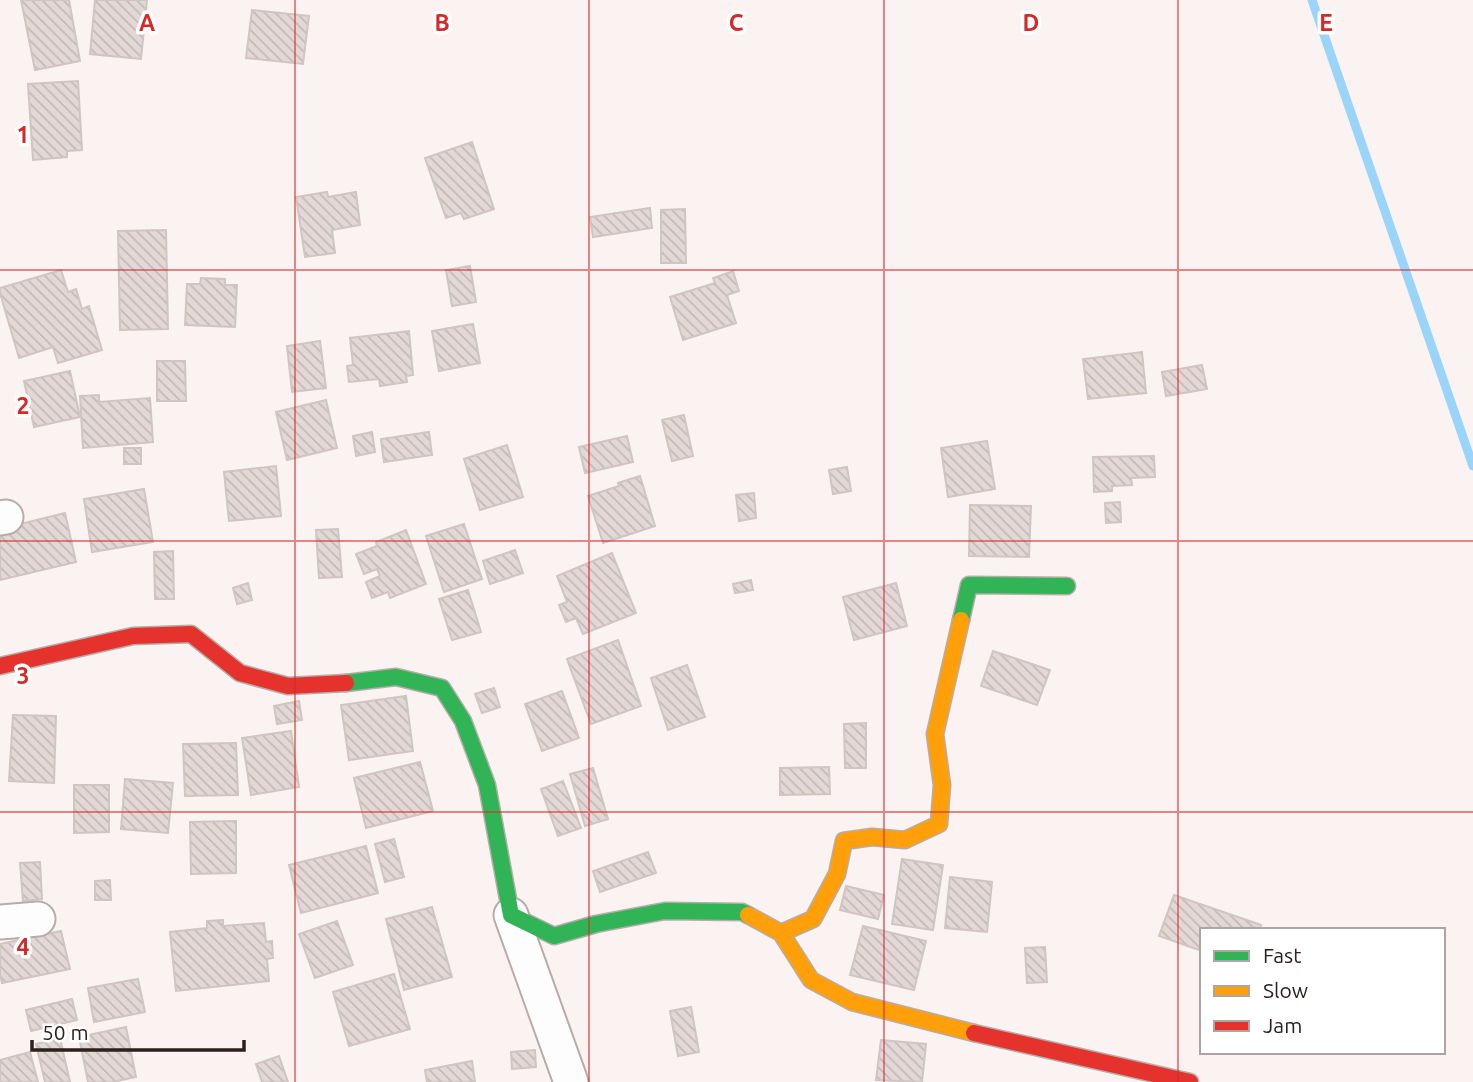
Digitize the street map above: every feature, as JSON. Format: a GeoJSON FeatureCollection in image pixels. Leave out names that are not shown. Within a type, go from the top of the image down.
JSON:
{"type":"FeatureCollection","features":[{"type":"Feature","properties":{"kind":"street"},"geometry":{"type":"LineString","coordinates":[[781,933],[813,919],[837,874],[844,841],[872,837],[905,840],[939,824],[942,785],[935,734],[968,585],[1067,586]]}},
{"type":"Feature","properties":{"kind":"street"},"geometry":{"type":"LineString","coordinates":[[0,666],[133,636],[191,634],[240,673],[288,686],[396,677],[442,688],[463,720],[486,785],[511,915],[571,1082]]}},
{"type":"Feature","properties":{"kind":"street"},"geometry":{"type":"LineString","coordinates":[[511,915],[554,936],[596,924],[665,911],[742,912],[781,933],[811,980],[852,1002],[956,1029],[1190,1082]]}},
{"type":"Feature","properties":{"kind":"street"},"geometry":{"type":"LineString","coordinates":[[0,922],[38,919]]}},
{"type":"Feature","properties":{"kind":"building"},"geometry":{"type":"Polygon","coordinates":[[[21,0],[69,0],[80,61],[35,70],[21,0]]]}},
{"type":"Feature","properties":{"kind":"building"},"geometry":{"type":"Polygon","coordinates":[[[95,0],[147,0],[141,59],[90,54],[95,0]]]}},
{"type":"Feature","properties":{"kind":"building"},"geometry":{"type":"Polygon","coordinates":[[[252,10],[309,16],[303,64],[246,58],[252,10]]]}},
{"type":"Feature","properties":{"kind":"building"},"geometry":{"type":"Polygon","coordinates":[[[78,81],[82,150],[67,151],[67,157],[33,160],[28,84],[78,81]]]}},
{"type":"Feature","properties":{"kind":"building"},"geometry":{"type":"Polygon","coordinates":[[[472,142],[494,209],[464,219],[461,213],[446,218],[425,158],[472,142]]]}},
{"type":"Feature","properties":{"kind":"building"},"geometry":{"type":"Polygon","coordinates":[[[327,192],[328,197],[356,192],[360,225],[332,230],[335,253],[305,257],[296,197],[327,192]]]}},
{"type":"Feature","properties":{"kind":"building"},"geometry":{"type":"Polygon","coordinates":[[[650,208],[652,228],[593,237],[590,217],[650,208]]]}},
{"type":"Feature","properties":{"kind":"building"},"geometry":{"type":"Polygon","coordinates":[[[685,209],[686,263],[661,263],[661,210],[685,209]]]}},
{"type":"Feature","properties":{"kind":"building"},"geometry":{"type":"Polygon","coordinates":[[[166,230],[168,329],[120,330],[118,231],[166,230]]]}},
{"type":"Feature","properties":{"kind":"building"},"geometry":{"type":"Polygon","coordinates":[[[470,266],[476,302],[452,306],[446,270],[470,266]]]}},
{"type":"Feature","properties":{"kind":"building"},"geometry":{"type":"Polygon","coordinates":[[[61,270],[68,292],[76,289],[82,309],[89,306],[102,350],[58,363],[53,347],[19,358],[0,288],[61,270]]]}},
{"type":"Feature","properties":{"kind":"building"},"geometry":{"type":"Polygon","coordinates":[[[733,271],[739,291],[727,295],[736,323],[683,340],[670,297],[715,283],[713,278],[733,271]]]}},
{"type":"Feature","properties":{"kind":"building"},"geometry":{"type":"Polygon","coordinates":[[[201,278],[225,279],[225,285],[237,285],[235,327],[185,325],[187,284],[200,284],[201,278]]]}},
{"type":"Feature","properties":{"kind":"building"},"geometry":{"type":"Polygon","coordinates":[[[473,324],[480,363],[439,371],[432,331],[473,324]]]}},
{"type":"Feature","properties":{"kind":"building"},"geometry":{"type":"Polygon","coordinates":[[[409,331],[413,375],[406,376],[407,382],[380,386],[379,379],[349,382],[347,366],[353,365],[350,338],[409,331]]]}},
{"type":"Feature","properties":{"kind":"building"},"geometry":{"type":"Polygon","coordinates":[[[320,341],[326,388],[292,392],[287,346],[320,341]]]}},
{"type":"Feature","properties":{"kind":"building"},"geometry":{"type":"Polygon","coordinates":[[[1142,352],[1146,393],[1088,399],[1083,359],[1142,352]]]}},
{"type":"Feature","properties":{"kind":"building"},"geometry":{"type":"Polygon","coordinates":[[[157,361],[185,361],[186,401],[157,401],[157,361]]]}},
{"type":"Feature","properties":{"kind":"building"},"geometry":{"type":"Polygon","coordinates":[[[1202,365],[1207,389],[1166,396],[1162,372],[1202,365]]]}},
{"type":"Feature","properties":{"kind":"building"},"geometry":{"type":"Polygon","coordinates":[[[70,371],[80,417],[34,427],[24,381],[70,371]]]}},
{"type":"Feature","properties":{"kind":"building"},"geometry":{"type":"Polygon","coordinates":[[[99,395],[99,402],[150,398],[153,442],[83,448],[80,396],[99,395]]]}},
{"type":"Feature","properties":{"kind":"building"},"geometry":{"type":"Polygon","coordinates":[[[326,400],[337,448],[287,460],[276,412],[326,400]]]}},
{"type":"Feature","properties":{"kind":"building"},"geometry":{"type":"Polygon","coordinates":[[[684,415],[693,456],[672,461],[662,420],[684,415]]]}},
{"type":"Feature","properties":{"kind":"building"},"geometry":{"type":"Polygon","coordinates":[[[372,432],[375,452],[356,456],[353,436],[372,432]]]}},
{"type":"Feature","properties":{"kind":"building"},"geometry":{"type":"Polygon","coordinates":[[[429,432],[432,455],[384,462],[381,439],[429,432]]]}},
{"type":"Feature","properties":{"kind":"building"},"geometry":{"type":"Polygon","coordinates":[[[627,436],[633,462],[585,473],[579,447],[627,436]]]}},
{"type":"Feature","properties":{"kind":"building"},"geometry":{"type":"Polygon","coordinates":[[[987,441],[995,489],[948,497],[941,448],[987,441]]]}},
{"type":"Feature","properties":{"kind":"building"},"geometry":{"type":"Polygon","coordinates":[[[507,445],[523,497],[480,510],[464,459],[507,445]]]}},
{"type":"Feature","properties":{"kind":"building"},"geometry":{"type":"Polygon","coordinates":[[[124,448],[141,448],[141,464],[124,464],[124,448]]]}},
{"type":"Feature","properties":{"kind":"building"},"geometry":{"type":"Polygon","coordinates":[[[1154,456],[1155,477],[1131,478],[1132,485],[1112,486],[1112,491],[1094,492],[1093,457],[1154,456]]]}},
{"type":"Feature","properties":{"kind":"building"},"geometry":{"type":"Polygon","coordinates":[[[276,466],[281,516],[229,521],[224,472],[276,466]]]}},
{"type":"Feature","properties":{"kind":"building"},"geometry":{"type":"Polygon","coordinates":[[[847,467],[851,491],[833,494],[829,470],[847,467]]]}},
{"type":"Feature","properties":{"kind":"building"},"geometry":{"type":"Polygon","coordinates":[[[640,476],[655,526],[603,543],[588,496],[640,476]]]}},
{"type":"Feature","properties":{"kind":"building"},"geometry":{"type":"Polygon","coordinates":[[[144,489],[153,542],[92,552],[84,499],[144,489]]]}},
{"type":"Feature","properties":{"kind":"building"},"geometry":{"type":"Polygon","coordinates":[[[754,493],[756,518],[739,521],[736,495],[754,493]]]}},
{"type":"Feature","properties":{"kind":"building"},"geometry":{"type":"Polygon","coordinates":[[[1120,502],[1121,522],[1106,523],[1105,503],[1120,502]]]}},
{"type":"Feature","properties":{"kind":"building"},"geometry":{"type":"Polygon","coordinates":[[[970,505],[1031,506],[1029,557],[969,556],[970,505]]]}},
{"type":"Feature","properties":{"kind":"building"},"geometry":{"type":"Polygon","coordinates":[[[65,513],[76,562],[0,580],[0,529],[65,513]]]}},
{"type":"Feature","properties":{"kind":"building"},"geometry":{"type":"Polygon","coordinates":[[[464,524],[482,579],[444,592],[426,536],[464,524]]]}},
{"type":"Feature","properties":{"kind":"building"},"geometry":{"type":"Polygon","coordinates":[[[338,529],[342,577],[319,578],[316,530],[338,529]]]}},
{"type":"Feature","properties":{"kind":"building"},"geometry":{"type":"Polygon","coordinates":[[[406,530],[426,584],[390,598],[388,592],[372,598],[366,582],[380,576],[377,569],[364,574],[356,554],[377,546],[376,542],[406,530]]]}},
{"type":"Feature","properties":{"kind":"building"},"geometry":{"type":"Polygon","coordinates":[[[515,550],[523,573],[490,584],[483,561],[515,550]]]}},
{"type":"Feature","properties":{"kind":"building"},"geometry":{"type":"Polygon","coordinates":[[[173,551],[174,599],[155,599],[154,552],[173,551]]]}},
{"type":"Feature","properties":{"kind":"building"},"geometry":{"type":"Polygon","coordinates":[[[612,553],[636,613],[583,634],[576,618],[566,622],[559,605],[567,602],[557,576],[612,553]]]}},
{"type":"Feature","properties":{"kind":"building"},"geometry":{"type":"Polygon","coordinates":[[[751,580],[753,590],[735,593],[733,584],[751,580]]]}},
{"type":"Feature","properties":{"kind":"building"},"geometry":{"type":"Polygon","coordinates":[[[248,583],[252,600],[237,604],[233,588],[248,583]]]}},
{"type":"Feature","properties":{"kind":"building"},"geometry":{"type":"Polygon","coordinates":[[[896,583],[907,626],[854,640],[843,597],[896,583]]]}},
{"type":"Feature","properties":{"kind":"building"},"geometry":{"type":"Polygon","coordinates":[[[468,590],[481,632],[452,640],[439,599],[468,590]]]}},
{"type":"Feature","properties":{"kind":"building"},"geometry":{"type":"Polygon","coordinates":[[[618,640],[641,706],[591,724],[567,659],[618,640]]]}},
{"type":"Feature","properties":{"kind":"building"},"geometry":{"type":"Polygon","coordinates":[[[993,651],[1050,670],[1037,705],[981,686],[993,651]]]}},
{"type":"Feature","properties":{"kind":"building"},"geometry":{"type":"Polygon","coordinates":[[[687,665],[705,717],[668,730],[651,678],[687,665]]]}},
{"type":"Feature","properties":{"kind":"building"},"geometry":{"type":"Polygon","coordinates":[[[494,688],[500,707],[482,713],[475,694],[494,688]]]}},
{"type":"Feature","properties":{"kind":"building"},"geometry":{"type":"Polygon","coordinates":[[[562,691],[579,738],[542,751],[525,704],[562,691]]]}},
{"type":"Feature","properties":{"kind":"building"},"geometry":{"type":"Polygon","coordinates":[[[406,696],[413,751],[349,760],[341,705],[406,696]]]}},
{"type":"Feature","properties":{"kind":"building"},"geometry":{"type":"Polygon","coordinates":[[[299,701],[302,720],[277,724],[274,706],[299,701]]]}},
{"type":"Feature","properties":{"kind":"building"},"geometry":{"type":"Polygon","coordinates":[[[13,715],[56,716],[54,783],[9,781],[13,715]]]}},
{"type":"Feature","properties":{"kind":"building"},"geometry":{"type":"Polygon","coordinates":[[[866,723],[866,768],[845,768],[844,724],[866,723]]]}},
{"type":"Feature","properties":{"kind":"building"},"geometry":{"type":"Polygon","coordinates":[[[291,731],[299,787],[251,795],[242,738],[291,731]]]}},
{"type":"Feature","properties":{"kind":"building"},"geometry":{"type":"Polygon","coordinates":[[[236,743],[238,795],[185,796],[183,744],[236,743]]]}},
{"type":"Feature","properties":{"kind":"building"},"geometry":{"type":"Polygon","coordinates":[[[420,762],[433,811],[366,828],[354,778],[420,762]]]}},
{"type":"Feature","properties":{"kind":"building"},"geometry":{"type":"Polygon","coordinates":[[[829,767],[830,794],[780,795],[780,768],[829,767]]]}},
{"type":"Feature","properties":{"kind":"building"},"geometry":{"type":"Polygon","coordinates":[[[593,768],[608,819],[585,826],[570,774],[593,768]]]}},
{"type":"Feature","properties":{"kind":"building"},"geometry":{"type":"Polygon","coordinates":[[[125,779],[173,783],[168,833],[121,829],[125,779]]]}},
{"type":"Feature","properties":{"kind":"building"},"geometry":{"type":"Polygon","coordinates":[[[563,781],[581,828],[558,836],[541,789],[563,781]]]}},
{"type":"Feature","properties":{"kind":"building"},"geometry":{"type":"Polygon","coordinates":[[[74,785],[109,785],[109,832],[74,833],[74,785]]]}},
{"type":"Feature","properties":{"kind":"building"},"geometry":{"type":"Polygon","coordinates":[[[236,821],[236,873],[191,874],[190,822],[236,821]]]}},
{"type":"Feature","properties":{"kind":"building"},"geometry":{"type":"Polygon","coordinates":[[[394,839],[404,877],[385,882],[375,844],[394,839]]]}},
{"type":"Feature","properties":{"kind":"building"},"geometry":{"type":"Polygon","coordinates":[[[366,846],[378,893],[301,913],[289,865],[366,846]]]}},
{"type":"Feature","properties":{"kind":"building"},"geometry":{"type":"Polygon","coordinates":[[[648,852],[656,873],[600,892],[593,871],[648,852]]]}},
{"type":"Feature","properties":{"kind":"building"},"geometry":{"type":"Polygon","coordinates":[[[902,859],[943,865],[933,930],[892,924],[902,859]]]}},
{"type":"Feature","properties":{"kind":"building"},"geometry":{"type":"Polygon","coordinates":[[[40,862],[42,899],[23,901],[20,863],[40,862]]]}},
{"type":"Feature","properties":{"kind":"building"},"geometry":{"type":"Polygon","coordinates":[[[950,877],[992,882],[987,932],[945,928],[950,877]]]}},
{"type":"Feature","properties":{"kind":"building"},"geometry":{"type":"Polygon","coordinates":[[[110,880],[111,900],[95,900],[95,881],[110,880]]]}},
{"type":"Feature","properties":{"kind":"building"},"geometry":{"type":"Polygon","coordinates":[[[846,886],[884,895],[878,919],[840,910],[846,886]]]}},
{"type":"Feature","properties":{"kind":"building"},"geometry":{"type":"Polygon","coordinates":[[[1174,895],[1261,925],[1260,928],[1200,928],[1200,950],[1159,936],[1174,895]]]}},
{"type":"Feature","properties":{"kind":"building"},"geometry":{"type":"Polygon","coordinates":[[[432,907],[452,977],[404,990],[386,919],[432,907]]]}},
{"type":"Feature","properties":{"kind":"building"},"geometry":{"type":"Polygon","coordinates":[[[223,920],[223,926],[264,923],[266,942],[272,941],[273,958],[267,959],[269,981],[176,991],[170,932],[207,928],[207,921],[223,920]]]}},
{"type":"Feature","properties":{"kind":"building"},"geometry":{"type":"Polygon","coordinates":[[[337,921],[353,965],[315,978],[299,934],[337,921]]]}},
{"type":"Feature","properties":{"kind":"building"},"geometry":{"type":"Polygon","coordinates":[[[863,926],[926,941],[914,990],[850,975],[863,926]]]}},
{"type":"Feature","properties":{"kind":"building"},"geometry":{"type":"Polygon","coordinates":[[[61,931],[70,969],[2,983],[0,944],[61,931]]]}},
{"type":"Feature","properties":{"kind":"building"},"geometry":{"type":"Polygon","coordinates":[[[1045,947],[1047,982],[1027,983],[1025,948],[1045,947]]]}},
{"type":"Feature","properties":{"kind":"building"},"geometry":{"type":"Polygon","coordinates":[[[394,974],[410,1029],[349,1046],[333,992],[394,974]]]}},
{"type":"Feature","properties":{"kind":"building"},"geometry":{"type":"Polygon","coordinates":[[[138,979],[145,1012],[94,1022],[88,988],[138,979]]]}},
{"type":"Feature","properties":{"kind":"building"},"geometry":{"type":"Polygon","coordinates":[[[72,999],[77,1020],[31,1031],[26,1010],[72,999]]]}},
{"type":"Feature","properties":{"kind":"building"},"geometry":{"type":"Polygon","coordinates":[[[691,1007],[699,1052],[678,1056],[670,1011],[691,1007]]]}},
{"type":"Feature","properties":{"kind":"building"},"geometry":{"type":"Polygon","coordinates":[[[126,1027],[136,1077],[112,1082],[88,1082],[79,1037],[126,1027]]]}},
{"type":"Feature","properties":{"kind":"building"},"geometry":{"type":"Polygon","coordinates":[[[60,1038],[70,1082],[45,1082],[36,1044],[60,1038]]]}},
{"type":"Feature","properties":{"kind":"building"},"geometry":{"type":"Polygon","coordinates":[[[881,1040],[926,1044],[922,1082],[876,1080],[881,1040]]]}},
{"type":"Feature","properties":{"kind":"building"},"geometry":{"type":"Polygon","coordinates":[[[535,1050],[536,1067],[512,1069],[511,1052],[535,1050]]]}},
{"type":"Feature","properties":{"kind":"building"},"geometry":{"type":"Polygon","coordinates":[[[30,1052],[38,1082],[0,1082],[0,1060],[30,1052]]]}},
{"type":"Feature","properties":{"kind":"building"},"geometry":{"type":"Polygon","coordinates":[[[279,1056],[288,1082],[262,1082],[256,1064],[279,1056]]]}},
{"type":"Feature","properties":{"kind":"building"},"geometry":{"type":"Polygon","coordinates":[[[472,1061],[475,1082],[427,1082],[425,1070],[472,1061]]]}},
{"type":"Feature","properties":{"kind":"waterway"},"geometry":{"type":"LineString","coordinates":[[1312,0],[1473,466]]}},
{"type":"Feature","properties":{"kind":"traffic: fast"},"geometry":{"type":"LineString","coordinates":[[961,620],[969,585],[1067,586]]}},
{"type":"Feature","properties":{"kind":"traffic: fast"},"geometry":{"type":"LineString","coordinates":[[346,683],[396,677],[442,688],[463,721],[487,785],[511,915],[554,936],[596,924],[665,911],[742,912],[748,915]]}},
{"type":"Feature","properties":{"kind":"traffic: slow"},"geometry":{"type":"LineString","coordinates":[[781,933],[813,919],[837,874],[844,841],[872,837],[905,840],[939,824],[942,785],[935,734],[961,620]]}},
{"type":"Feature","properties":{"kind":"traffic: slow"},"geometry":{"type":"LineString","coordinates":[[748,915],[781,933],[811,980],[852,1002],[974,1033]]}},
{"type":"Feature","properties":{"kind":"traffic: jam"},"geometry":{"type":"LineString","coordinates":[[0,666],[133,636],[191,634],[240,673],[288,686],[346,683]]}},
{"type":"Feature","properties":{"kind":"traffic: jam"},"geometry":{"type":"LineString","coordinates":[[974,1033],[1190,1082]]}}]}
